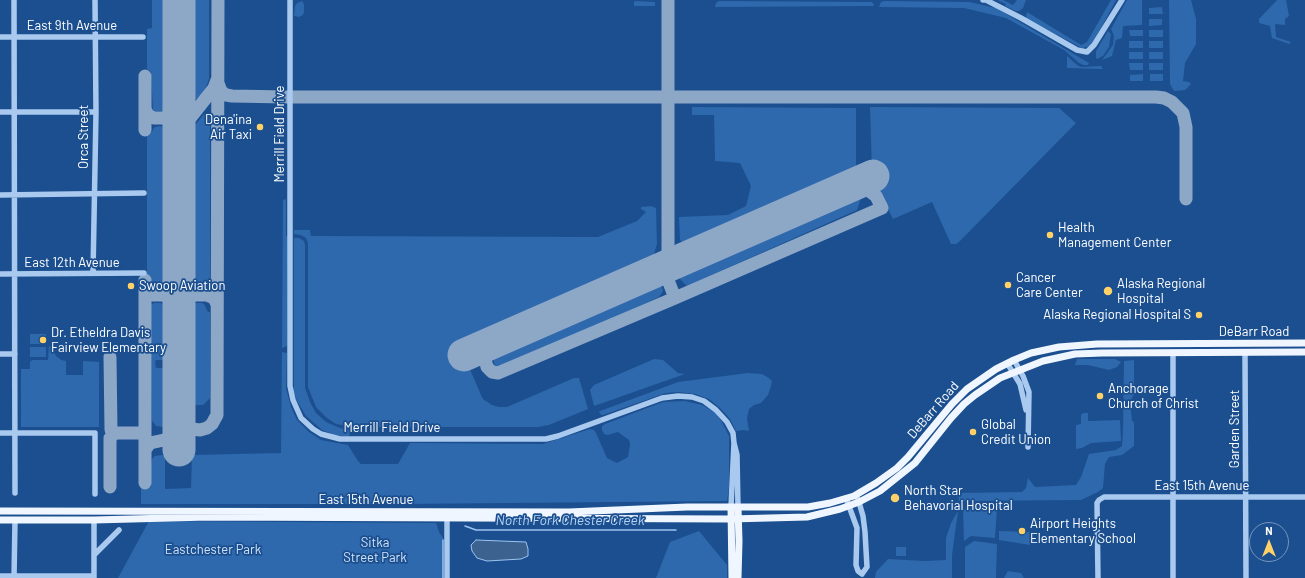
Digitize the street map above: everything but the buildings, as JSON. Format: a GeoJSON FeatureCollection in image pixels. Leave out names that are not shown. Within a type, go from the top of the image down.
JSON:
{"type":"FeatureCollection","features":[{"type":"Feature","properties":{"kind":"main road","name":"DeBarr Road"},"geometry":{"type":"LineString","coordinates":[[731,519],[807,517],[857,498],[897,468],[913,452],[952,404],[967,389],[989,373],[1007,363],[1041,350],[1079,345],[1305,343]]}},
{"type":"Feature","properties":{"kind":"main road","name":"DeBarr Road"},"geometry":{"type":"LineString","coordinates":[[857,498],[872,496],[889,485],[915,463],[951,418],[970,400],[994,381],[1043,361],[1075,354],[1102,353],[1305,352]]}},
{"type":"Feature","properties":{"kind":"main road","name":"DeBarr Road"},"geometry":{"type":"LineString","coordinates":[[734,507],[808,507],[848,502]]}},
{"type":"Feature","properties":{"kind":"main road","name":"East 15th Avenue"},"geometry":{"type":"LineString","coordinates":[[0,520],[447,515],[594,512],[687,507],[734,507]]}},
{"type":"Feature","properties":{"kind":"main road"},"geometry":{"type":"LineString","coordinates":[[734,507],[739,519],[738,578]]}},
{"type":"Feature","properties":{"kind":"main road"},"geometry":{"type":"LineString","coordinates":[[732,578],[731,519],[734,507]]}},
{"type":"Feature","properties":{"kind":"main road","name":"East 15th Avenue"},"geometry":{"type":"LineString","coordinates":[[0,511],[731,519]]}},
{"type":"Feature","properties":{"kind":"street"},"geometry":{"type":"LineString","coordinates":[[14,0],[15,493]]}},
{"type":"Feature","properties":{"kind":"street","name":"Orca Street"},"geometry":{"type":"LineString","coordinates":[[93,273],[96,112],[95,0]]}},
{"type":"Feature","properties":{"kind":"street","name":"Merrill Field Drive"},"geometry":{"type":"LineString","coordinates":[[290,0],[290,386],[293,400],[301,418],[321,434],[340,439],[546,439],[662,398],[678,396],[692,397],[704,401],[716,410],[727,422],[733,433],[734,507]]}},
{"type":"Feature","properties":{"kind":"street"},"geometry":{"type":"LineString","coordinates":[[983,0],[986,0],[1021,18],[1077,50],[1087,52],[1094,45],[1122,0]]}},
{"type":"Feature","properties":{"kind":"street","name":"East 9th Avenue"},"geometry":{"type":"LineString","coordinates":[[0,37],[143,37]]}},
{"type":"Feature","properties":{"kind":"street"},"geometry":{"type":"LineString","coordinates":[[0,112],[96,112]]}},
{"type":"Feature","properties":{"kind":"street"},"geometry":{"type":"LineString","coordinates":[[0,196],[144,193]]}},
{"type":"Feature","properties":{"kind":"street","name":"East 12th Avenue"},"geometry":{"type":"LineString","coordinates":[[0,274],[144,273]]}},
{"type":"Feature","properties":{"kind":"street"},"geometry":{"type":"LineString","coordinates":[[1173,353],[1173,578]]}},
{"type":"Feature","properties":{"kind":"street","name":"Garden Street"},"geometry":{"type":"LineString","coordinates":[[1246,353],[1246,578]]}},
{"type":"Feature","properties":{"kind":"street"},"geometry":{"type":"LineString","coordinates":[[0,354],[15,354]]}},
{"type":"Feature","properties":{"kind":"street"},"geometry":{"type":"LineString","coordinates":[[1014,360],[1028,418],[1028,447]]}},
{"type":"Feature","properties":{"kind":"street"},"geometry":{"type":"LineString","coordinates":[[1007,363],[1017,371]]}},
{"type":"Feature","properties":{"kind":"street"},"geometry":{"type":"LineString","coordinates":[[0,433],[95,433],[95,494]]}},
{"type":"Feature","properties":{"kind":"street","name":"East 15th Avenue"},"geometry":{"type":"LineString","coordinates":[[1098,578],[1097,503],[1104,497],[1305,497]]}},
{"type":"Feature","properties":{"kind":"street"},"geometry":{"type":"LineString","coordinates":[[848,502],[857,528],[856,565],[858,571],[862,574],[867,567],[866,538],[863,516],[857,498]]}},
{"type":"Feature","properties":{"kind":"street"},"geometry":{"type":"LineString","coordinates":[[447,515],[447,578]]}},
{"type":"Feature","properties":{"kind":"street"},"geometry":{"type":"LineString","coordinates":[[14,577],[15,520]]}},
{"type":"Feature","properties":{"kind":"street"},"geometry":{"type":"LineString","coordinates":[[0,576],[94,577],[94,520]]}},
{"type":"Feature","properties":{"kind":"street"},"geometry":{"type":"LineString","coordinates":[[94,555],[119,530]]}},
{"type":"Feature","properties":{"kind":"green space"},"geometry":{"type":"Polygon","coordinates":[[[152,0],[168,0],[168,105],[164,111],[153,110],[151,72],[147,69],[147,29],[152,28],[152,0]]]}},
{"type":"Feature","properties":{"kind":"green space"},"geometry":{"type":"Polygon","coordinates":[[[190,0],[209,0],[209,79],[201,95],[191,101],[189,94],[190,0]]]}},
{"type":"Feature","properties":{"kind":"green space"},"geometry":{"type":"Polygon","coordinates":[[[997,0],[1003,0],[1013,5],[1017,0],[1026,0],[1023,8],[1016,11],[997,0]]]}},
{"type":"Feature","properties":{"kind":"green space"},"geometry":{"type":"Polygon","coordinates":[[[1111,0],[1116,0],[1092,45],[1082,48],[1027,19],[1026,16],[1027,12],[1081,45],[1087,42],[1111,0]]]}},
{"type":"Feature","properties":{"kind":"green space"},"geometry":{"type":"Polygon","coordinates":[[[1127,0],[1142,0],[1142,25],[1123,26],[1122,38],[1116,40],[1112,56],[1102,60],[1113,45],[1114,36],[1111,29],[1127,0]]]}},
{"type":"Feature","properties":{"kind":"green space"},"geometry":{"type":"Polygon","coordinates":[[[1169,0],[1191,0],[1196,19],[1196,44],[1185,63],[1183,81],[1191,84],[1185,90],[1174,91],[1170,84],[1169,0]]]}},
{"type":"Feature","properties":{"kind":"green space"},"geometry":{"type":"Polygon","coordinates":[[[1277,0],[1286,0],[1289,16],[1285,19],[1285,25],[1275,24],[1276,37],[1291,42],[1289,44],[1272,38],[1270,26],[1259,23],[1259,19],[1277,0]]]}},
{"type":"Feature","properties":{"kind":"green space"},"geometry":{"type":"Polygon","coordinates":[[[302,1],[304,4],[303,15],[299,17],[294,16],[295,6],[297,3],[302,1]]]}},
{"type":"Feature","properties":{"kind":"green space"},"geometry":{"type":"Polygon","coordinates":[[[634,1],[655,2],[655,6],[634,6],[634,1]]]}},
{"type":"Feature","properties":{"kind":"green space"},"geometry":{"type":"Polygon","coordinates":[[[719,1],[871,2],[874,6],[715,7],[716,3],[719,1]]]}},
{"type":"Feature","properties":{"kind":"green space"},"geometry":{"type":"Polygon","coordinates":[[[881,2],[969,2],[996,8],[1089,63],[1088,65],[1084,65],[1079,63],[1064,50],[1006,18],[964,8],[879,7],[881,2]]]}},
{"type":"Feature","properties":{"kind":"green space"},"geometry":{"type":"Polygon","coordinates":[[[1162,7],[1163,14],[1149,14],[1149,8],[1162,7]]]}},
{"type":"Feature","properties":{"kind":"green space"},"geometry":{"type":"Polygon","coordinates":[[[1149,19],[1162,19],[1162,25],[1149,26],[1149,19]]]}},
{"type":"Feature","properties":{"kind":"green space"},"geometry":{"type":"Polygon","coordinates":[[[1129,30],[1143,30],[1143,36],[1130,36],[1129,30]]]}},
{"type":"Feature","properties":{"kind":"green space"},"geometry":{"type":"Polygon","coordinates":[[[1149,30],[1163,30],[1163,37],[1149,37],[1149,30]]]}},
{"type":"Feature","properties":{"kind":"green space"},"geometry":{"type":"Polygon","coordinates":[[[1108,31],[1111,34],[1109,47],[1103,56],[1097,59],[1096,51],[1108,31]]]}},
{"type":"Feature","properties":{"kind":"green space"},"geometry":{"type":"Polygon","coordinates":[[[1129,41],[1143,41],[1143,48],[1129,48],[1129,41]]]}},
{"type":"Feature","properties":{"kind":"green space"},"geometry":{"type":"Polygon","coordinates":[[[1149,41],[1163,41],[1163,48],[1149,48],[1149,41]]]}},
{"type":"Feature","properties":{"kind":"green space"},"geometry":{"type":"Polygon","coordinates":[[[1129,52],[1143,52],[1143,59],[1129,59],[1129,52]]]}},
{"type":"Feature","properties":{"kind":"green space"},"geometry":{"type":"Polygon","coordinates":[[[1149,52],[1163,52],[1163,59],[1149,59],[1149,52]]]}},
{"type":"Feature","properties":{"kind":"green space"},"geometry":{"type":"Polygon","coordinates":[[[1067,56],[1081,67],[1101,66],[1103,69],[1067,68],[1067,56]]]}},
{"type":"Feature","properties":{"kind":"green space"},"geometry":{"type":"Polygon","coordinates":[[[1129,63],[1143,63],[1143,70],[1130,70],[1129,63]]]}},
{"type":"Feature","properties":{"kind":"green space"},"geometry":{"type":"Polygon","coordinates":[[[1149,63],[1163,63],[1163,70],[1149,70],[1149,63]]]}},
{"type":"Feature","properties":{"kind":"green space"},"geometry":{"type":"Polygon","coordinates":[[[1143,74],[1143,81],[1130,81],[1130,75],[1143,74]]]}},
{"type":"Feature","properties":{"kind":"green space"},"geometry":{"type":"Polygon","coordinates":[[[1150,74],[1163,74],[1163,81],[1150,81],[1150,74]]]}},
{"type":"Feature","properties":{"kind":"green space"},"geometry":{"type":"Polygon","coordinates":[[[692,107],[856,108],[856,171],[692,245],[683,243],[680,240],[679,217],[728,215],[746,206],[751,186],[740,163],[715,161],[714,115],[692,115],[692,107]]]}},
{"type":"Feature","properties":{"kind":"green space"},"geometry":{"type":"Polygon","coordinates":[[[870,107],[1059,108],[1076,123],[960,241],[956,244],[951,244],[932,202],[893,219],[875,183],[872,171],[870,107]]]}},
{"type":"Feature","properties":{"kind":"green space"},"geometry":{"type":"Polygon","coordinates":[[[204,114],[209,115],[210,119],[210,278],[207,283],[200,287],[189,283],[188,278],[189,141],[191,132],[204,114]]]}},
{"type":"Feature","properties":{"kind":"green space"},"geometry":{"type":"Polygon","coordinates":[[[160,126],[167,129],[168,278],[163,286],[156,288],[149,283],[149,279],[147,279],[147,132],[152,132],[155,127],[160,126]]]}},
{"type":"Feature","properties":{"kind":"green space"},"geometry":{"type":"Polygon","coordinates":[[[857,196],[861,198],[857,210],[687,286],[680,279],[680,274],[683,269],[847,197],[857,196]]]}},
{"type":"Feature","properties":{"kind":"green space"},"geometry":{"type":"Polygon","coordinates":[[[286,199],[286,236],[288,237],[287,346],[282,348],[283,200],[286,199]]]}},
{"type":"Feature","properties":{"kind":"green space"},"geometry":{"type":"Polygon","coordinates":[[[651,206],[656,208],[657,244],[653,257],[646,263],[460,346],[483,399],[492,405],[507,407],[574,378],[579,378],[588,409],[549,425],[538,427],[363,427],[336,424],[327,418],[316,407],[308,387],[308,243],[306,238],[301,235],[294,234],[294,230],[310,230],[311,236],[598,237],[637,221],[646,212],[641,209],[641,207],[651,206]]]}},
{"type":"Feature","properties":{"kind":"green space"},"geometry":{"type":"Polygon","coordinates":[[[294,238],[299,238],[304,241],[305,245],[305,388],[316,413],[326,422],[349,430],[349,437],[335,435],[322,430],[306,416],[297,401],[294,392],[294,238]]]}},
{"type":"Feature","properties":{"kind":"green space"},"geometry":{"type":"Polygon","coordinates":[[[653,282],[662,287],[663,291],[659,297],[505,368],[495,367],[493,359],[496,354],[653,282]]]}},
{"type":"Feature","properties":{"kind":"green space"},"geometry":{"type":"Polygon","coordinates":[[[154,303],[161,303],[168,311],[168,359],[156,360],[155,362],[156,368],[167,368],[166,427],[156,426],[152,421],[151,305],[154,303]]]}},
{"type":"Feature","properties":{"kind":"green space"},"geometry":{"type":"Polygon","coordinates":[[[195,303],[204,304],[208,312],[210,312],[210,398],[203,405],[195,405],[190,401],[189,396],[188,309],[195,303]]]}},
{"type":"Feature","properties":{"kind":"green space"},"geometry":{"type":"Polygon","coordinates":[[[30,334],[46,334],[46,344],[30,344],[30,334]]]}},
{"type":"Feature","properties":{"kind":"green space"},"geometry":{"type":"Polygon","coordinates":[[[49,346],[52,347],[56,356],[61,360],[66,361],[66,375],[83,375],[83,361],[99,362],[99,427],[21,427],[21,369],[30,369],[30,362],[32,360],[48,360],[49,346]]]}},
{"type":"Feature","properties":{"kind":"green space"},"geometry":{"type":"Polygon","coordinates":[[[30,347],[46,347],[46,357],[30,357],[30,347]]]}},
{"type":"Feature","properties":{"kind":"green space"},"geometry":{"type":"Polygon","coordinates":[[[282,352],[287,353],[286,388],[291,407],[297,420],[309,432],[321,440],[348,445],[361,464],[398,464],[410,443],[543,444],[590,429],[594,430],[596,433],[607,458],[617,463],[628,457],[630,444],[629,440],[618,432],[608,435],[604,434],[602,426],[663,402],[685,401],[702,405],[716,413],[729,436],[729,488],[727,501],[400,504],[398,500],[384,499],[383,504],[141,504],[141,488],[151,487],[151,464],[152,459],[155,456],[165,456],[165,489],[191,488],[192,455],[281,453],[282,352]]]}},
{"type":"Feature","properties":{"kind":"green space"},"geometry":{"type":"Polygon","coordinates":[[[654,359],[663,360],[678,373],[685,374],[594,406],[590,390],[594,385],[654,359]]]}},
{"type":"Feature","properties":{"kind":"green space"},"geometry":{"type":"Polygon","coordinates":[[[1077,359],[1115,359],[1121,362],[1117,367],[1109,370],[1088,365],[1075,365],[1077,359]]]}},
{"type":"Feature","properties":{"kind":"green space"},"geometry":{"type":"Polygon","coordinates":[[[1134,360],[1134,394],[1130,402],[1132,421],[1134,422],[1134,446],[1122,455],[1109,457],[1105,464],[1103,488],[1081,500],[959,501],[958,493],[1022,492],[1026,488],[1028,478],[1035,487],[1076,485],[1081,477],[1089,454],[1116,450],[1122,446],[1124,361],[1134,360]]]}},
{"type":"Feature","properties":{"kind":"green space"},"geometry":{"type":"Polygon","coordinates":[[[748,373],[762,374],[772,381],[768,395],[761,403],[754,405],[749,409],[747,418],[749,431],[736,431],[730,419],[720,408],[709,399],[695,394],[679,392],[666,393],[603,415],[599,412],[678,382],[748,373]]]}},
{"type":"Feature","properties":{"kind":"green space"},"geometry":{"type":"Polygon","coordinates":[[[1083,413],[1088,413],[1088,421],[1120,420],[1121,441],[1091,443],[1082,448],[1076,449],[1076,425],[1081,424],[1081,415],[1083,413]]]}},
{"type":"Feature","properties":{"kind":"green space"},"geometry":{"type":"Polygon","coordinates":[[[963,509],[997,509],[995,538],[971,536],[964,541],[963,509]]]}},
{"type":"Feature","properties":{"kind":"green space"},"geometry":{"type":"Polygon","coordinates":[[[958,511],[952,555],[952,578],[875,578],[876,572],[888,559],[925,561],[946,560],[946,538],[951,523],[958,511]]]}},
{"type":"Feature","properties":{"kind":"green space"},"geometry":{"type":"Polygon","coordinates":[[[149,521],[436,523],[443,538],[444,578],[118,578],[149,521]]]}},
{"type":"Feature","properties":{"kind":"green space"},"geometry":{"type":"Polygon","coordinates":[[[699,531],[727,565],[727,578],[656,578],[670,542],[699,531]]]}},
{"type":"Feature","properties":{"kind":"green space"},"geometry":{"type":"Polygon","coordinates":[[[999,531],[1033,532],[1030,545],[999,540],[999,531]]]}},
{"type":"Feature","properties":{"kind":"green space"},"geometry":{"type":"Polygon","coordinates":[[[974,541],[997,544],[996,578],[965,578],[965,547],[974,541]]]}},
{"type":"Feature","properties":{"kind":"green space"},"geometry":{"type":"Polygon","coordinates":[[[896,547],[906,547],[906,556],[896,556],[896,547]]]}},
{"type":"Feature","properties":{"kind":"green space"},"geometry":{"type":"Polygon","coordinates":[[[1008,571],[1021,573],[1024,578],[1004,578],[1008,571]]]}},
{"type":"Feature","properties":{"kind":"shaded area"},"geometry":{"type":"Polygon","coordinates":[[[476,540],[526,542],[528,556],[521,559],[487,561],[477,558],[472,551],[471,545],[476,540]]]}},
{"type":"Feature","properties":{"kind":"waterway","name":"North Fork Chester Creek"},"geometry":{"type":"LineString","coordinates":[[465,526],[476,530],[676,530]]}},
{"type":"Feature","properties":{"kind":"waterway","name":"North Fork Chester Creek"},"geometry":{"type":"LineString","coordinates":[[443,540],[443,578]]}},
{"type":"Feature","properties":{"kind":"taxiway"},"geometry":{"type":"LineString","coordinates":[[179,416],[186,427],[200,430],[207,428],[212,424],[217,415],[218,0]]}},
{"type":"Feature","properties":{"kind":"taxiway"},"geometry":{"type":"LineString","coordinates":[[668,0],[668,280],[675,298]]}},
{"type":"Feature","properties":{"kind":"taxiway"},"geometry":{"type":"LineString","coordinates":[[145,76],[145,130]]}},
{"type":"Feature","properties":{"kind":"taxiway"},"geometry":{"type":"LineString","coordinates":[[145,109],[148,115],[154,118],[191,117],[214,88],[217,80]]}},
{"type":"Feature","properties":{"kind":"taxiway"},"geometry":{"type":"LineString","coordinates":[[218,83],[221,91],[226,95],[285,97],[1156,97],[1164,98],[1172,102],[1183,113],[1186,127],[1186,199]]}},
{"type":"Feature","properties":{"kind":"taxiway"},"geometry":{"type":"LineString","coordinates":[[163,118],[169,116],[175,111],[179,96]]}},
{"type":"Feature","properties":{"kind":"taxiway"},"geometry":{"type":"LineString","coordinates":[[163,118],[169,120],[175,125],[178,132],[179,142]]}},
{"type":"Feature","properties":{"kind":"taxiway"},"geometry":{"type":"LineString","coordinates":[[507,337],[490,349],[486,354],[485,359],[487,367],[492,372],[498,373],[882,208],[876,196],[868,190],[854,189],[835,192]]}},
{"type":"Feature","properties":{"kind":"taxiway"},"geometry":{"type":"LineString","coordinates":[[163,295],[174,289],[179,276]]}},
{"type":"Feature","properties":{"kind":"taxiway"},"geometry":{"type":"LineString","coordinates":[[145,280],[145,483]]}},
{"type":"Feature","properties":{"kind":"taxiway"},"geometry":{"type":"LineString","coordinates":[[145,295],[207,295],[214,298],[217,304]]}},
{"type":"Feature","properties":{"kind":"taxiway"},"geometry":{"type":"LineString","coordinates":[[163,295],[175,302],[179,317]]}},
{"type":"Feature","properties":{"kind":"taxiway"},"geometry":{"type":"LineString","coordinates":[[110,357],[111,430],[115,433],[145,433]]}},
{"type":"Feature","properties":{"kind":"taxiway"},"geometry":{"type":"LineString","coordinates":[[145,450],[150,443],[172,437],[179,425]]}},
{"type":"Feature","properties":{"kind":"taxiway"},"geometry":{"type":"LineString","coordinates":[[110,487],[110,438],[115,433]]}},
{"type":"Feature","properties":{"kind":"runway"},"geometry":{"type":"LineString","coordinates":[[179,0],[179,450]]}},
{"type":"Feature","properties":{"kind":"runway"},"geometry":{"type":"LineString","coordinates":[[464,355],[873,176]]}},
{"type":"Feature","properties":{"kind":"place","name":"Dena'ina Air Taxi"},"geometry":{"type":"Point","coordinates":[260,127]}},
{"type":"Feature","properties":{"kind":"place","name":"Health Management Center"},"geometry":{"type":"Point","coordinates":[1050,235]}},
{"type":"Feature","properties":{"kind":"place","name":"Cancer Care Center"},"geometry":{"type":"Point","coordinates":[1008,285]}},
{"type":"Feature","properties":{"kind":"place","name":"Swoop Aviation"},"geometry":{"type":"Point","coordinates":[131,286]}},
{"type":"Feature","properties":{"kind":"place","name":"Alaska Regional Hospital"},"geometry":{"type":"Point","coordinates":[1108,291]}},
{"type":"Feature","properties":{"kind":"place","name":"Alaska Regional Hospital S"},"geometry":{"type":"Point","coordinates":[1199,315]}},
{"type":"Feature","properties":{"kind":"place","name":"Dr. Etheldra Davis Fairview Elementary"},"geometry":{"type":"Point","coordinates":[43,340]}},
{"type":"Feature","properties":{"kind":"place","name":"Anchorage Church of Christ"},"geometry":{"type":"Point","coordinates":[1100,396]}},
{"type":"Feature","properties":{"kind":"place","name":"Global Credit Union"},"geometry":{"type":"Point","coordinates":[973,432]}},
{"type":"Feature","properties":{"kind":"place","name":"North Star Behavorial Hospital"},"geometry":{"type":"Point","coordinates":[895,498]}},
{"type":"Feature","properties":{"kind":"place","name":"Airport Heights Elementary School"},"geometry":{"type":"Point","coordinates":[1022,531]}},
{"type":"Feature","properties":{"kind":"park label","name":"Eastchester Park"},"geometry":{"type":"Point","coordinates":[213,550]}},
{"type":"Feature","properties":{"kind":"park label","name":"Sitka Street Park"},"geometry":{"type":"Point","coordinates":[375,550]}}]}
